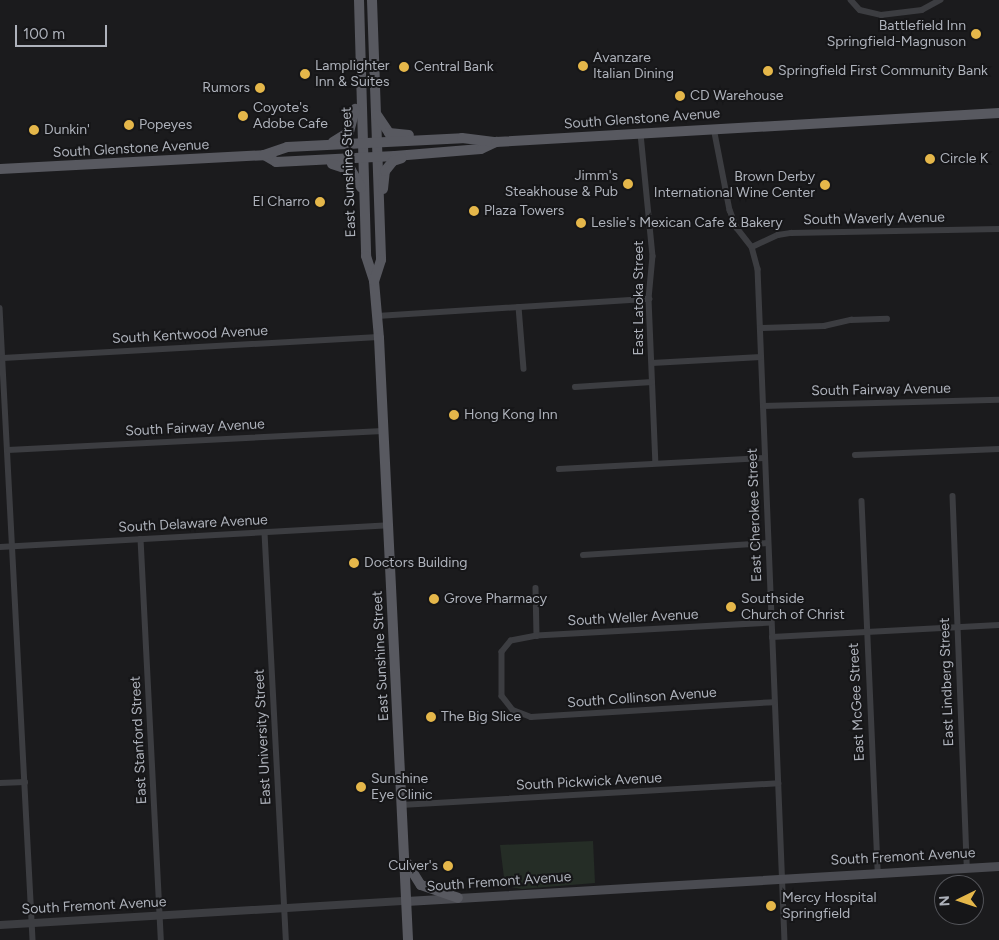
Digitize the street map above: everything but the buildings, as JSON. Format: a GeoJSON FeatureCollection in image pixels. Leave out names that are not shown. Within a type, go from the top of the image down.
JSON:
{"type":"FeatureCollection","features":[{"type":"Feature","properties":{"kind":"main road","name":"East Sunshine Street"},"geometry":{"type":"LineString","coordinates":[[359,0],[358,31],[363,192],[367,266],[374,281],[377,316],[408,940]]}},
{"type":"Feature","properties":{"kind":"main road","name":"East Sunshine Street"},"geometry":{"type":"LineString","coordinates":[[372,0],[380,260],[374,281]]}},
{"type":"Feature","properties":{"kind":"main road"},"geometry":{"type":"LineString","coordinates":[[321,145],[341,139],[353,125],[358,31]]}},
{"type":"Feature","properties":{"kind":"main road"},"geometry":{"type":"LineString","coordinates":[[375,103],[379,122],[388,132],[449,134],[462,138]]}},
{"type":"Feature","properties":{"kind":"main road","name":"South Glenstone Avenue"},"geometry":{"type":"LineString","coordinates":[[0,169],[264,155],[287,146],[462,138],[496,142],[999,113]]}},
{"type":"Feature","properties":{"kind":"main road","name":"South Glenstone Avenue"},"geometry":{"type":"LineString","coordinates":[[264,155],[276,162],[362,158],[481,149],[496,142]]}},
{"type":"Feature","properties":{"kind":"main road"},"geometry":{"type":"LineString","coordinates":[[380,260],[384,243],[383,177],[394,161],[411,155]]}},
{"type":"Feature","properties":{"kind":"main road"},"geometry":{"type":"LineString","coordinates":[[284,162],[293,165],[343,165],[354,173],[363,192]]}},
{"type":"Feature","properties":{"kind":"main road"},"geometry":{"type":"LineString","coordinates":[[404,856],[417,882],[458,898]]}},
{"type":"Feature","properties":{"kind":"main road","name":"South Fremont Avenue"},"geometry":{"type":"LineString","coordinates":[[406,901],[999,866]]}},
{"type":"Feature","properties":{"kind":"street"},"geometry":{"type":"LineString","coordinates":[[852,3],[881,15],[922,10],[940,0]]}},
{"type":"Feature","properties":{"kind":"street","name":"East Cherokee Street"},"geometry":{"type":"LineString","coordinates":[[714,128],[730,210],[737,228],[752,247],[758,269],[767,543],[785,940]]}},
{"type":"Feature","properties":{"kind":"street","name":"East Latoka Street"},"geometry":{"type":"LineString","coordinates":[[641,134],[653,256],[649,299],[656,463]]}},
{"type":"Feature","properties":{"kind":"street","name":"South Waverly Avenue"},"geometry":{"type":"LineString","coordinates":[[752,247],[791,233],[999,229]]}},
{"type":"Feature","properties":{"kind":"street"},"geometry":{"type":"LineString","coordinates":[[377,316],[649,299]]}},
{"type":"Feature","properties":{"kind":"street"},"geometry":{"type":"LineString","coordinates":[[519,307],[524,368]]}},
{"type":"Feature","properties":{"kind":"street"},"geometry":{"type":"LineString","coordinates":[[0,308],[3,405],[8,450],[34,940]]}},
{"type":"Feature","properties":{"kind":"street"},"geometry":{"type":"LineString","coordinates":[[760,328],[824,326],[851,320],[887,319]]}},
{"type":"Feature","properties":{"kind":"street","name":"South Kentwood Avenue"},"geometry":{"type":"LineString","coordinates":[[3,358],[378,337]]}},
{"type":"Feature","properties":{"kind":"street"},"geometry":{"type":"LineString","coordinates":[[652,364],[762,357]]}},
{"type":"Feature","properties":{"kind":"street"},"geometry":{"type":"LineString","coordinates":[[575,387],[652,382]]}},
{"type":"Feature","properties":{"kind":"street","name":"South Fairway Avenue"},"geometry":{"type":"LineString","coordinates":[[763,406],[999,400]]}},
{"type":"Feature","properties":{"kind":"street","name":"South Fairway Avenue"},"geometry":{"type":"LineString","coordinates":[[8,450],[383,431]]}},
{"type":"Feature","properties":{"kind":"street"},"geometry":{"type":"LineString","coordinates":[[855,455],[999,449]]}},
{"type":"Feature","properties":{"kind":"street"},"geometry":{"type":"LineString","coordinates":[[559,469],[765,458]]}},
{"type":"Feature","properties":{"kind":"street","name":"East Lindberg Street"},"geometry":{"type":"LineString","coordinates":[[953,496],[967,867]]}},
{"type":"Feature","properties":{"kind":"street","name":"East McGee Street"},"geometry":{"type":"LineString","coordinates":[[862,501],[866,634],[878,872]]}},
{"type":"Feature","properties":{"kind":"street","name":"South Delaware Avenue"},"geometry":{"type":"LineString","coordinates":[[0,547],[388,525]]}},
{"type":"Feature","properties":{"kind":"street","name":"East University Street"},"geometry":{"type":"LineString","coordinates":[[265,533],[286,940]]}},
{"type":"Feature","properties":{"kind":"street","name":"East Stanford Street"},"geometry":{"type":"LineString","coordinates":[[141,539],[161,940]]}},
{"type":"Feature","properties":{"kind":"street"},"geometry":{"type":"LineString","coordinates":[[583,556],[767,543]]}},
{"type":"Feature","properties":{"kind":"street"},"geometry":{"type":"LineString","coordinates":[[536,588],[538,636]]}},
{"type":"Feature","properties":{"kind":"street","name":"South Weller Avenue"},"geometry":{"type":"LineString","coordinates":[[513,710],[502,696],[502,652],[510,641],[538,636],[771,623]]}},
{"type":"Feature","properties":{"kind":"street"},"geometry":{"type":"LineString","coordinates":[[772,637],[866,634],[999,625]]}},
{"type":"Feature","properties":{"kind":"street","name":"South Collinson Avenue"},"geometry":{"type":"LineString","coordinates":[[513,710],[531,718],[774,702]]}},
{"type":"Feature","properties":{"kind":"street"},"geometry":{"type":"LineString","coordinates":[[0,784],[25,782]]}},
{"type":"Feature","properties":{"kind":"street","name":"South Pickwick Avenue"},"geometry":{"type":"LineString","coordinates":[[401,805],[778,783]]}},
{"type":"Feature","properties":{"kind":"street","name":"South Fremont Avenue"},"geometry":{"type":"LineString","coordinates":[[0,925],[406,901]]}},
{"type":"Feature","properties":{"kind":"shaded area"},"geometry":{"type":"Polygon","coordinates":[[[593,841],[595,883],[522,889],[505,886],[500,845],[593,841]]]}},
{"type":"Feature","properties":{"kind":"place","name":"Battlefield Inn Springfield-Magnuson"},"geometry":{"type":"Point","coordinates":[976,34]}},
{"type":"Feature","properties":{"kind":"place","name":"Avanzare Italian Dining"},"geometry":{"type":"Point","coordinates":[583,66]}},
{"type":"Feature","properties":{"kind":"place","name":"Central Bank"},"geometry":{"type":"Point","coordinates":[404,67]}},
{"type":"Feature","properties":{"kind":"place","name":"Springfield First Community Bank"},"geometry":{"type":"Point","coordinates":[768,71]}},
{"type":"Feature","properties":{"kind":"place","name":"Lamplighter Inn & Suites"},"geometry":{"type":"Point","coordinates":[305,74]}},
{"type":"Feature","properties":{"kind":"place","name":"Rumors"},"geometry":{"type":"Point","coordinates":[260,88]}},
{"type":"Feature","properties":{"kind":"place","name":"CD Warehouse"},"geometry":{"type":"Point","coordinates":[680,96]}},
{"type":"Feature","properties":{"kind":"place","name":"Coyote's Adobe Cafe"},"geometry":{"type":"Point","coordinates":[243,116]}},
{"type":"Feature","properties":{"kind":"place","name":"Popeyes"},"geometry":{"type":"Point","coordinates":[129,125]}},
{"type":"Feature","properties":{"kind":"place","name":"Dunkin'"},"geometry":{"type":"Point","coordinates":[34,130]}},
{"type":"Feature","properties":{"kind":"place","name":"Circle K"},"geometry":{"type":"Point","coordinates":[930,159]}},
{"type":"Feature","properties":{"kind":"place","name":"Jimm's Steakhouse & Pub"},"geometry":{"type":"Point","coordinates":[628,184]}},
{"type":"Feature","properties":{"kind":"place","name":"Brown Derby International Wine Center"},"geometry":{"type":"Point","coordinates":[825,185]}},
{"type":"Feature","properties":{"kind":"place","name":"El Charro"},"geometry":{"type":"Point","coordinates":[320,202]}},
{"type":"Feature","properties":{"kind":"place","name":"Plaza Towers"},"geometry":{"type":"Point","coordinates":[474,211]}},
{"type":"Feature","properties":{"kind":"place","name":"Leslie's Mexican Cafe & Bakery"},"geometry":{"type":"Point","coordinates":[581,223]}},
{"type":"Feature","properties":{"kind":"place","name":"Hong Kong Inn"},"geometry":{"type":"Point","coordinates":[454,415]}},
{"type":"Feature","properties":{"kind":"place","name":"Doctors Building"},"geometry":{"type":"Point","coordinates":[354,563]}},
{"type":"Feature","properties":{"kind":"place","name":"Grove Pharmacy"},"geometry":{"type":"Point","coordinates":[434,599]}},
{"type":"Feature","properties":{"kind":"place","name":"Southside Church of Christ"},"geometry":{"type":"Point","coordinates":[731,607]}},
{"type":"Feature","properties":{"kind":"place","name":"The Big Slice"},"geometry":{"type":"Point","coordinates":[431,717]}},
{"type":"Feature","properties":{"kind":"place","name":"Sunshine Eye Clinic"},"geometry":{"type":"Point","coordinates":[361,787]}},
{"type":"Feature","properties":{"kind":"place","name":"Culver's"},"geometry":{"type":"Point","coordinates":[448,866]}},
{"type":"Feature","properties":{"kind":"place","name":"Mercy Hospital Springfield"},"geometry":{"type":"Point","coordinates":[771,906]}}]}
